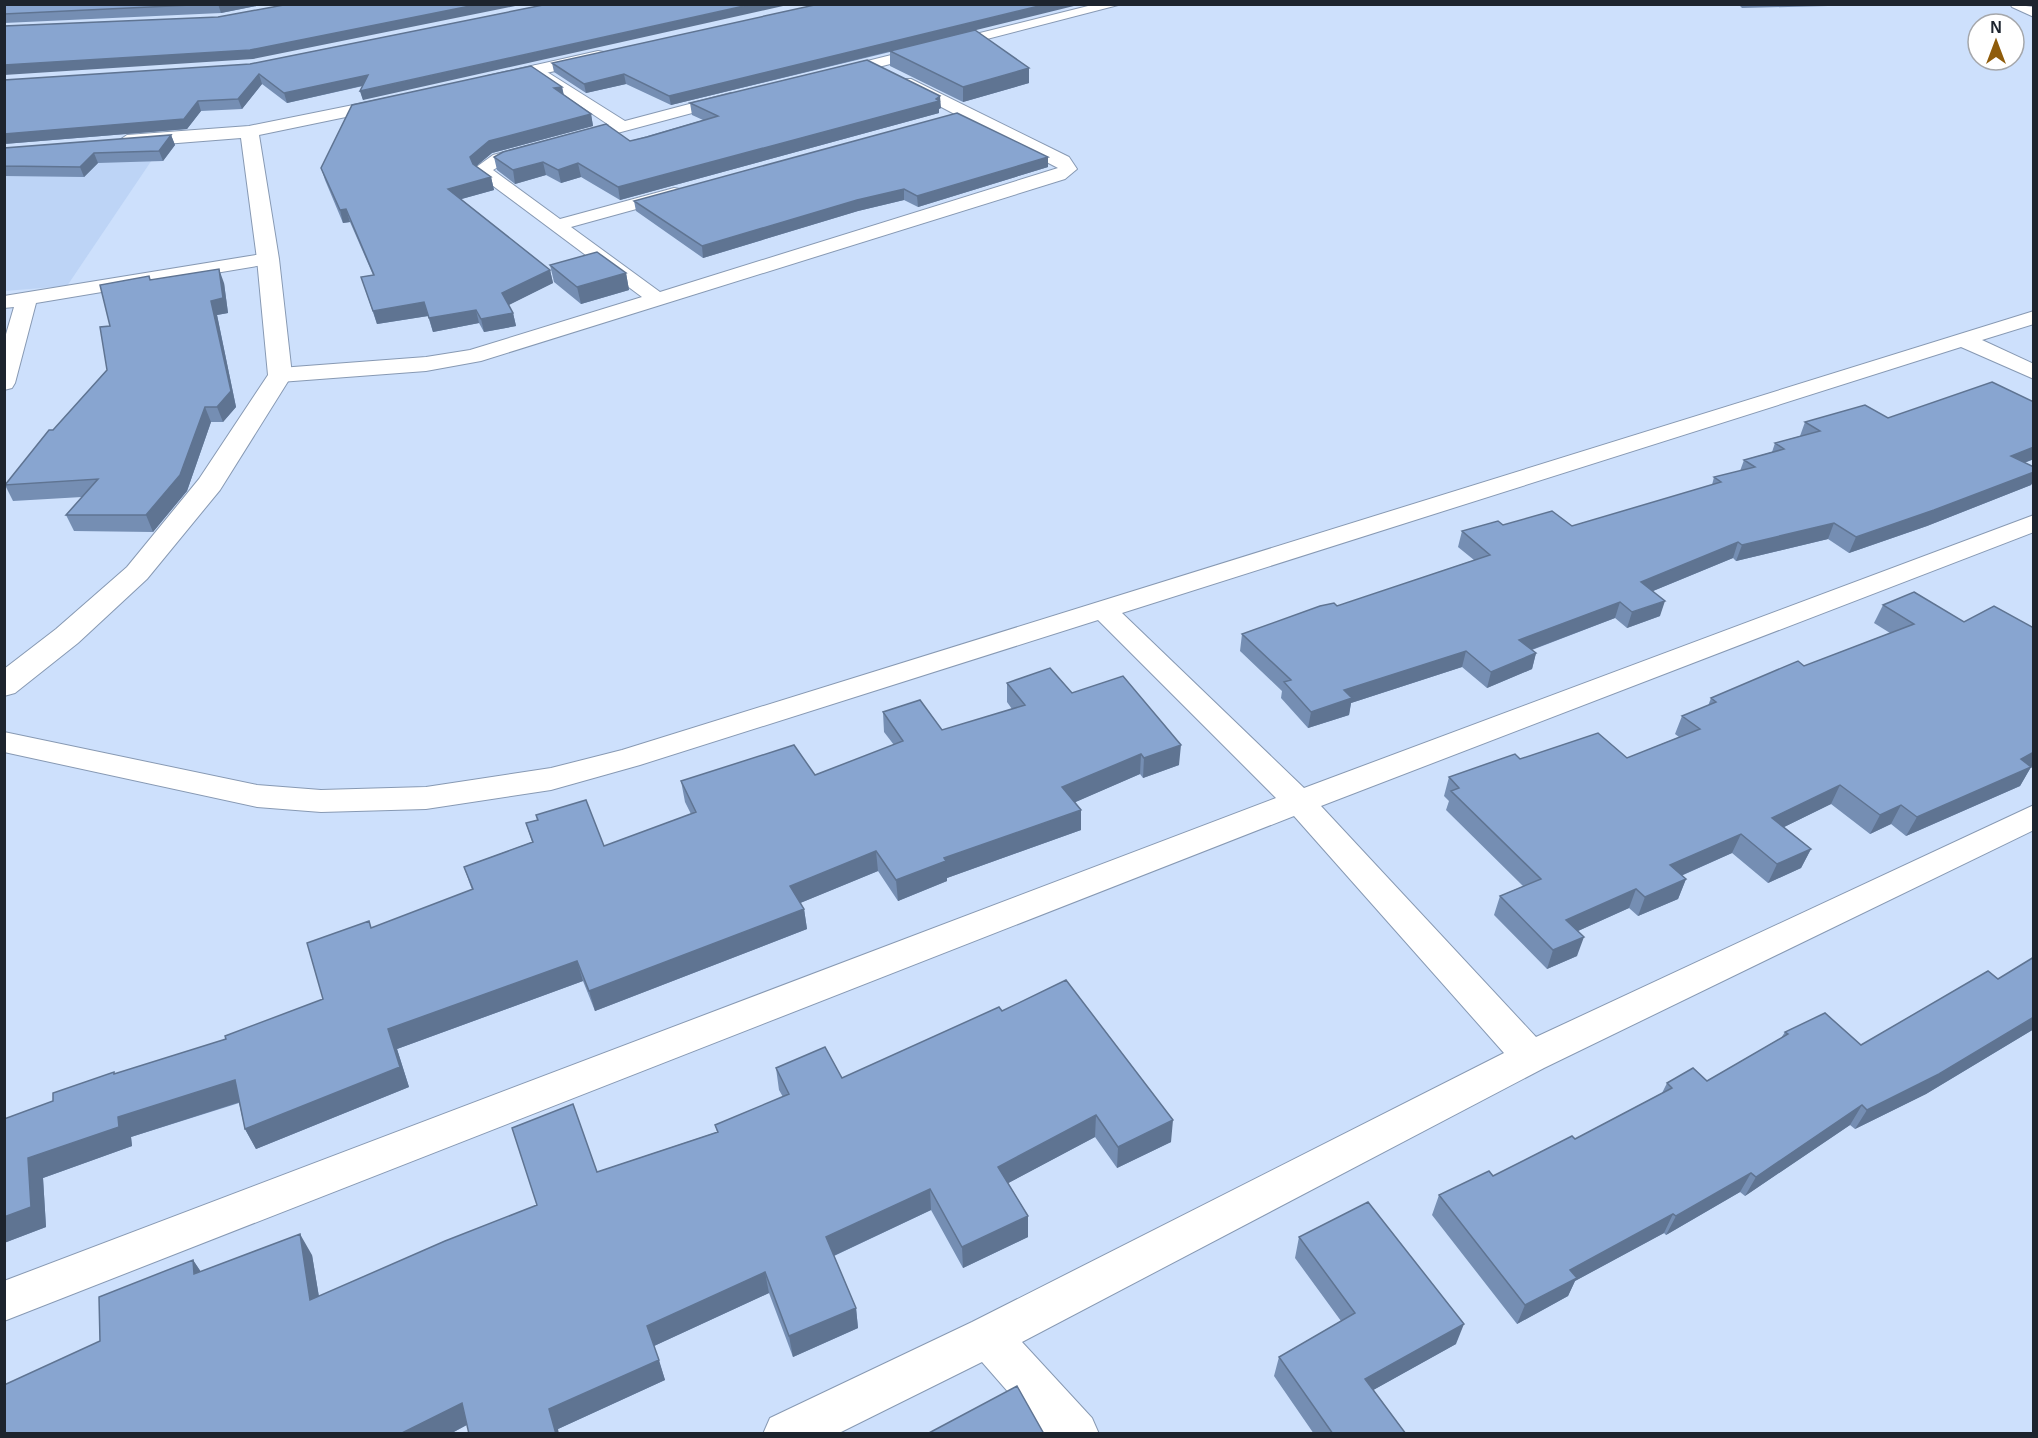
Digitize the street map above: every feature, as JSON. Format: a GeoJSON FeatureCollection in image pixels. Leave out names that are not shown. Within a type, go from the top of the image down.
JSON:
{"type":"FeatureCollection","features":[{"type":"Feature","properties":{"kind":"street"},"geometry":{"type":"LineString","coordinates":[[1072,4],[1089,11]]}},
{"type":"Feature","properties":{"kind":"street"},"geometry":{"type":"LineString","coordinates":[[825,75],[1115,4]]}},
{"type":"Feature","properties":{"kind":"street"},"geometry":{"type":"LineString","coordinates":[[2017,4],[2034,13]]}},
{"type":"Feature","properties":{"kind":"street"},"geometry":{"type":"LineString","coordinates":[[480,83],[617,52]]}},
{"type":"Feature","properties":{"kind":"street"},"geometry":{"type":"LineString","coordinates":[[280,375],[426,364],[472,356],[1059,175],[1068,169],[1063,161],[870,64]]}},
{"type":"Feature","properties":{"kind":"street"},"geometry":{"type":"LineString","coordinates":[[536,70],[620,125]]}},
{"type":"Feature","properties":{"kind":"street"},"geometry":{"type":"LineString","coordinates":[[657,299],[486,174],[484,168],[499,159],[620,125],[745,95]]}},
{"type":"Feature","properties":{"kind":"street"},"geometry":{"type":"LineString","coordinates":[[112,142],[249,132],[412,98]]}},
{"type":"Feature","properties":{"kind":"street"},"geometry":{"type":"LineString","coordinates":[[944,119],[967,113]]}},
{"type":"Feature","properties":{"kind":"street"},"geometry":{"type":"LineString","coordinates":[[4,686],[67,636],[137,573],[210,484],[280,375],[268,259],[249,132]]}},
{"type":"Feature","properties":{"kind":"street"},"geometry":{"type":"LineString","coordinates":[[555,226],[693,188]]}},
{"type":"Feature","properties":{"kind":"street"},"geometry":{"type":"LineString","coordinates":[[4,302],[268,259]]}},
{"type":"Feature","properties":{"kind":"street"},"geometry":{"type":"LineString","coordinates":[[4,382],[17,344],[26,300]]}},
{"type":"Feature","properties":{"kind":"street"},"geometry":{"type":"LineString","coordinates":[[4,742],[257,796],[321,801],[426,798],[551,779],[629,758],[1104,611],[2034,317]]}},
{"type":"Feature","properties":{"kind":"street"},"geometry":{"type":"LineString","coordinates":[[1961,339],[2034,372]]}},
{"type":"Feature","properties":{"kind":"street"},"geometry":{"type":"LineString","coordinates":[[4,1301],[1299,802],[2034,523]]}},
{"type":"Feature","properties":{"kind":"street"},"geometry":{"type":"LineString","coordinates":[[1104,611],[1299,802],[1531,1057]]}},
{"type":"Feature","properties":{"kind":"street"},"geometry":{"type":"LineString","coordinates":[[786,1434],[988,1337],[1531,1057],[2034,816]]}},
{"type":"Feature","properties":{"kind":"street"},"geometry":{"type":"LineString","coordinates":[[988,1337],[1076,1434]]}},
{"type":"Feature","properties":{"kind":"shaded area"},"geometry":{"type":"Polygon","coordinates":[[[162,145],[67,286],[5,291],[5,155],[162,145]]]}},
{"type":"Feature","properties":{"kind":"building"},"geometry":{"type":"Polygon","coordinates":[[[4,4],[212,4],[4,14],[4,4]]]}},
{"type":"Feature","properties":{"kind":"building"},"geometry":{"type":"Polygon","coordinates":[[[289,4],[480,4],[250,50],[4,65],[4,26],[218,17],[289,4]]]}},
{"type":"Feature","properties":{"kind":"building"},"geometry":{"type":"Polygon","coordinates":[[[548,4],[753,4],[360,91],[368,75],[284,93],[259,74],[238,99],[198,101],[184,119],[4,134],[4,80],[250,64],[548,4]]]}},
{"type":"Feature","properties":{"kind":"building"},"geometry":{"type":"Polygon","coordinates":[[[819,4],[1047,4],[669,96],[624,74],[584,84],[552,63],[819,4]]]}},
{"type":"Feature","properties":{"kind":"building"},"geometry":{"type":"Polygon","coordinates":[[[975,30],[1029,68],[963,87],[890,51],[975,30]]]}},
{"type":"Feature","properties":{"kind":"building"},"geometry":{"type":"Polygon","coordinates":[[[867,60],[940,96],[936,99],[939,101],[618,187],[578,163],[558,170],[543,162],[513,170],[494,157],[503,152],[606,124],[630,141],[647,137],[718,116],[690,103],[867,60]]]}},
{"type":"Feature","properties":{"kind":"building"},"geometry":{"type":"Polygon","coordinates":[[[531,66],[562,87],[554,88],[591,114],[489,141],[470,157],[473,164],[491,177],[448,189],[550,270],[502,293],[513,313],[481,319],[476,310],[429,318],[424,302],[373,311],[361,277],[374,275],[346,209],[340,210],[321,168],[352,105],[531,66]]]}},
{"type":"Feature","properties":{"kind":"building"},"geometry":{"type":"Polygon","coordinates":[[[957,113],[1048,157],[917,196],[904,189],[857,200],[702,246],[634,201],[957,113]]]}},
{"type":"Feature","properties":{"kind":"building"},"geometry":{"type":"Polygon","coordinates":[[[171,135],[159,151],[94,153],[80,167],[4,166],[4,148],[171,135]]]}},
{"type":"Feature","properties":{"kind":"building"},"geometry":{"type":"Polygon","coordinates":[[[597,252],[626,273],[577,287],[550,265],[597,252]]]}},
{"type":"Feature","properties":{"kind":"building"},"geometry":{"type":"Polygon","coordinates":[[[219,269],[223,298],[211,301],[231,391],[217,407],[205,407],[180,475],[146,515],[66,515],[98,479],[5,485],[49,430],[53,430],[107,370],[100,327],[110,326],[100,285],[149,276],[150,280],[219,269]]]}},
{"type":"Feature","properties":{"kind":"building"},"geometry":{"type":"Polygon","coordinates":[[[1992,382],[2034,402],[2034,447],[2011,456],[2034,467],[2034,472],[1856,537],[1834,523],[1742,545],[1738,542],[1641,582],[1665,601],[1632,612],[1620,602],[1519,640],[1536,653],[1491,672],[1466,651],[1344,690],[1352,698],[1311,712],[1284,682],[1291,680],[1242,634],[1320,606],[1334,603],[1337,606],[1490,555],[1462,531],[1498,521],[1503,525],[1552,511],[1572,526],[1721,482],[1714,477],[1755,467],[1744,460],[1784,449],[1775,443],[1820,431],[1805,422],[1865,405],[1888,418],[1992,382]]]}},
{"type":"Feature","properties":{"kind":"building"},"geometry":{"type":"Polygon","coordinates":[[[1914,592],[1964,622],[1994,606],[2034,628],[2034,752],[2021,759],[2031,767],[1917,817],[1901,805],[1880,815],[1840,785],[1772,818],[1811,849],[1777,864],[1741,834],[1670,865],[1686,879],[1645,897],[1636,889],[1566,920],[1584,937],[1553,950],[1500,896],[1541,879],[1451,791],[1459,788],[1449,777],[1515,754],[1520,759],[1598,733],[1627,758],[1700,729],[1682,716],[1716,702],[1711,698],[1798,661],[1804,666],[1914,624],[1883,605],[1914,592]]]}},
{"type":"Feature","properties":{"kind":"building"},"geometry":{"type":"Polygon","coordinates":[[[1050,668],[1072,693],[1123,676],[1181,745],[1144,758],[1141,754],[1062,787],[1081,810],[944,858],[946,861],[896,880],[876,851],[790,886],[804,909],[589,991],[577,961],[388,1029],[400,1067],[245,1129],[235,1080],[118,1117],[119,1127],[28,1158],[31,1207],[4,1217],[4,1119],[53,1101],[53,1093],[114,1072],[114,1074],[226,1039],[225,1036],[323,999],[307,943],[369,921],[371,928],[473,889],[464,867],[533,842],[526,823],[538,820],[536,815],[586,800],[604,846],[696,812],[681,781],[794,745],[815,775],[903,741],[883,712],[920,700],[942,730],[1025,705],[1007,683],[1050,668]]]}},
{"type":"Feature","properties":{"kind":"building"},"geometry":{"type":"Polygon","coordinates":[[[2034,957],[2034,1017],[1939,1074],[1867,1110],[1862,1105],[1756,1177],[1751,1173],[1676,1216],[1673,1214],[1570,1270],[1577,1278],[1525,1305],[1439,1195],[1489,1171],[1493,1176],[1572,1136],[1575,1139],[1672,1088],[1667,1083],[1693,1068],[1707,1081],[1788,1034],[1785,1032],[1825,1013],[1861,1045],[1988,971],[1998,979],[2034,957]]]}},
{"type":"Feature","properties":{"kind":"building"},"geometry":{"type":"Polygon","coordinates":[[[1066,980],[1173,1120],[1118,1147],[1096,1115],[998,1167],[1028,1216],[962,1247],[930,1189],[826,1237],[856,1308],[789,1336],[765,1272],[647,1326],[659,1360],[549,1409],[556,1434],[469,1434],[462,1403],[400,1434],[4,1434],[4,1385],[100,1341],[99,1297],[193,1260],[194,1274],[300,1234],[310,1300],[445,1241],[537,1205],[512,1128],[573,1104],[597,1172],[718,1132],[715,1125],[789,1094],[776,1068],[825,1047],[842,1078],[999,1007],[1002,1011],[1066,980]]]}},
{"type":"Feature","properties":{"kind":"building"},"geometry":{"type":"Polygon","coordinates":[[[1368,1202],[1464,1324],[1365,1379],[1406,1434],[1333,1434],[1279,1357],[1355,1313],[1299,1237],[1368,1202]]]}},
{"type":"Feature","properties":{"kind":"building"},"geometry":{"type":"Polygon","coordinates":[[[1017,1386],[1044,1434],[927,1434],[1017,1386]]]}}]}
